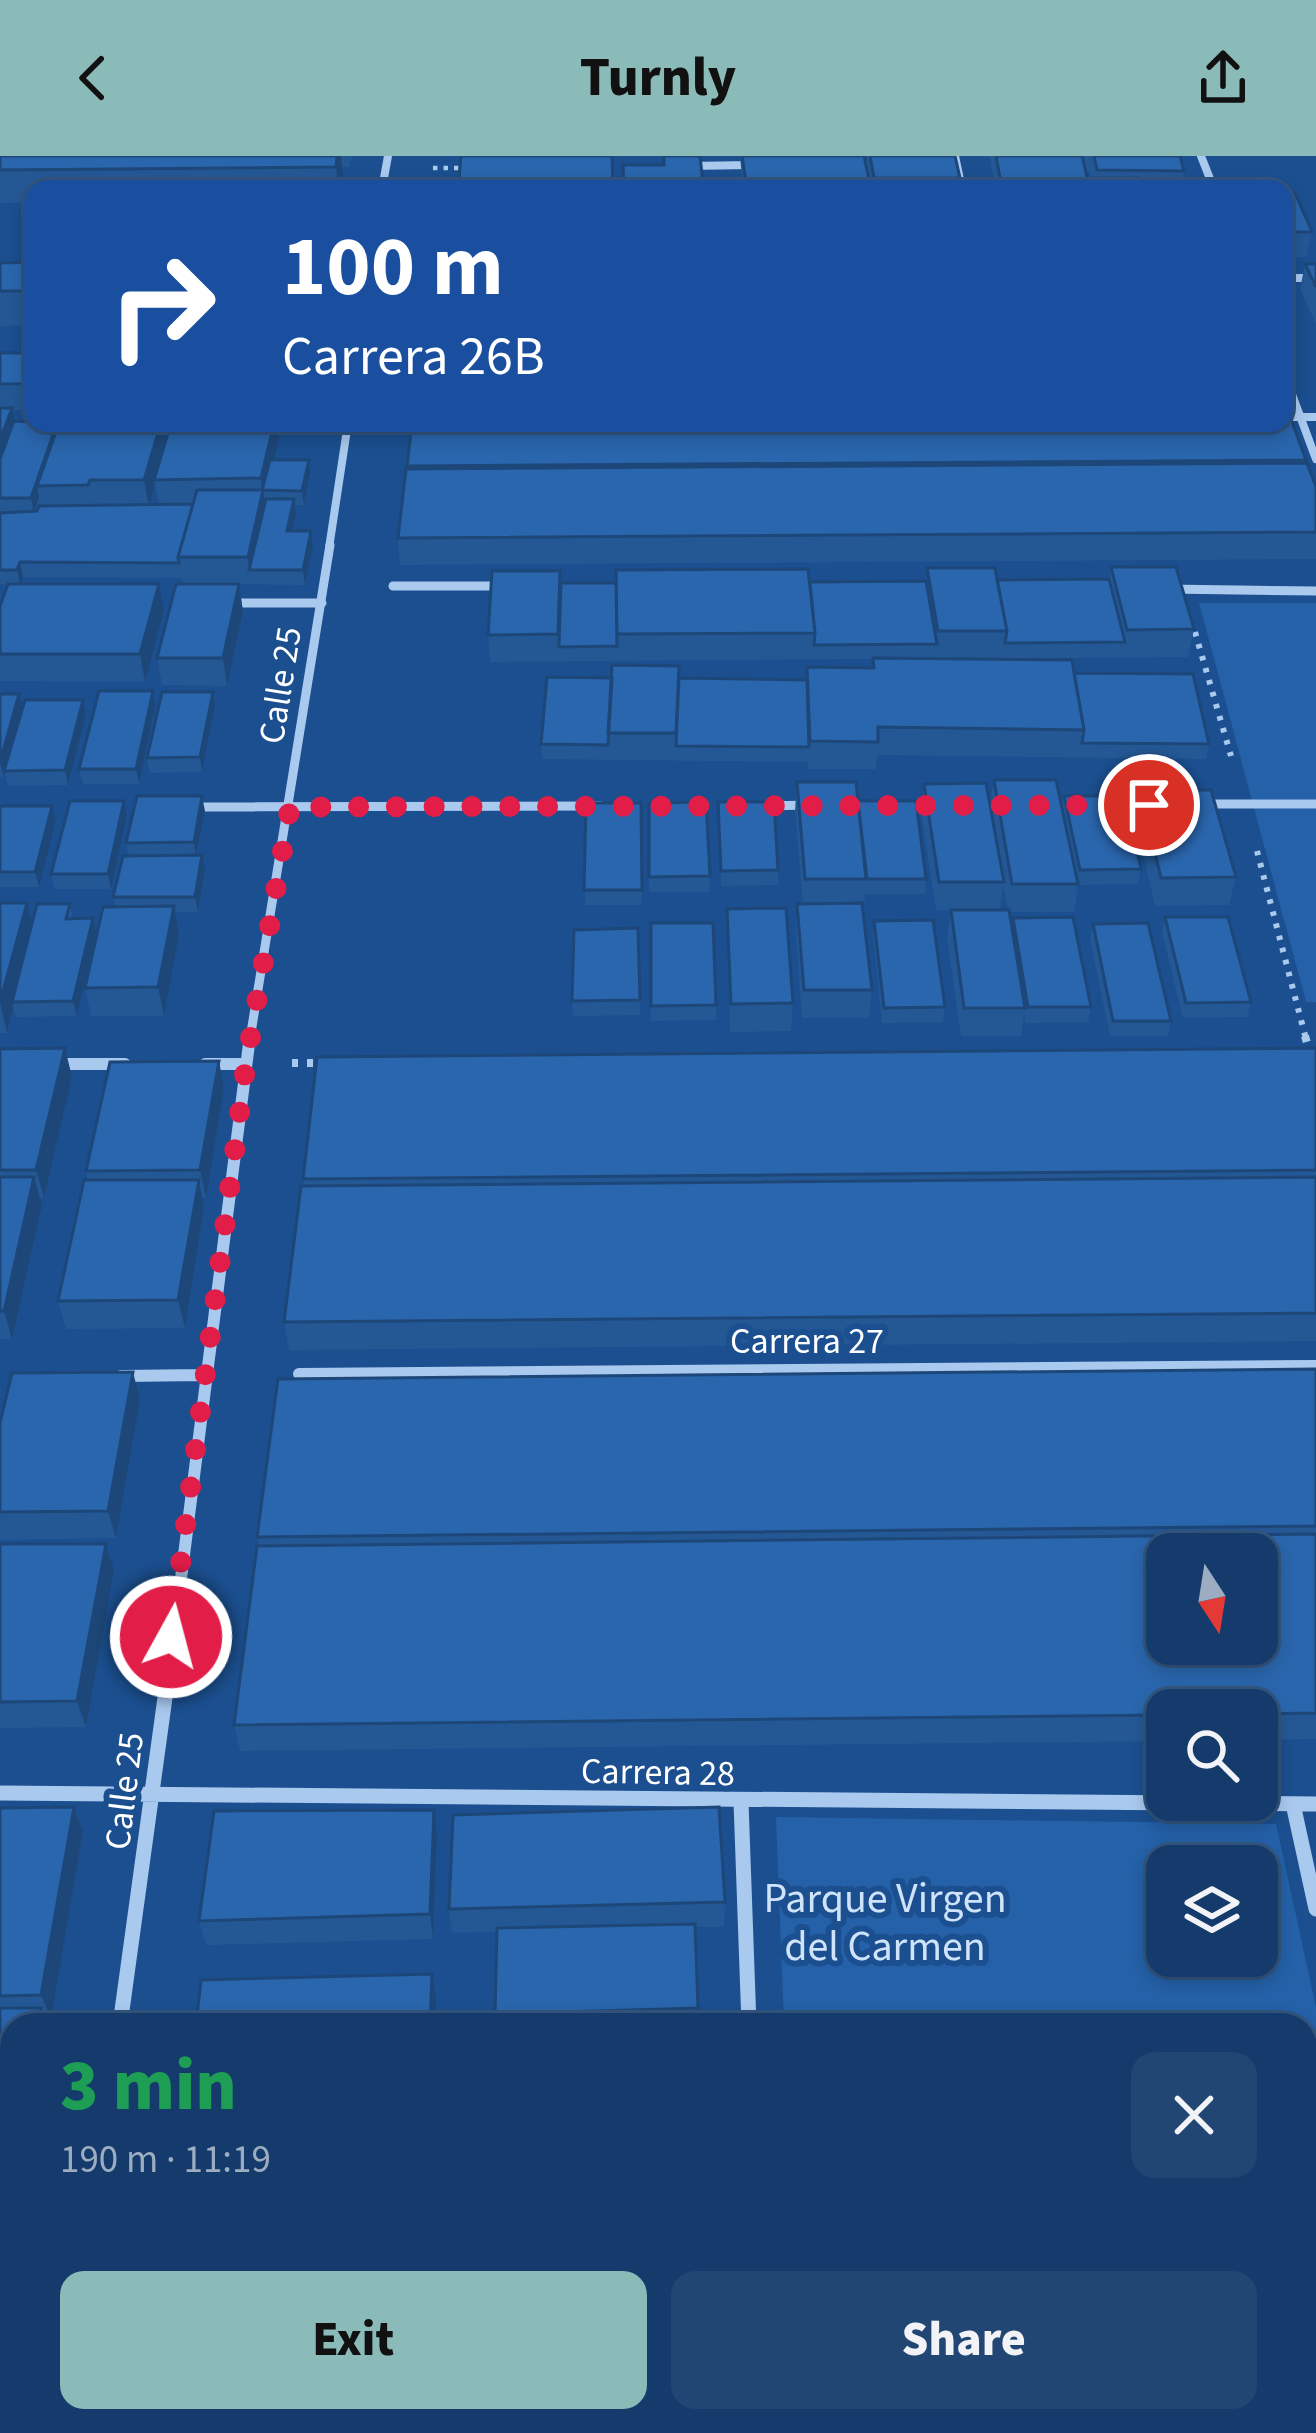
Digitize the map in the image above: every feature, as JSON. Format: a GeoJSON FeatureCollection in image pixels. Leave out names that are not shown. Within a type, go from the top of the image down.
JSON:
{"type":"FeatureCollection","features":[{"type":"Feature","properties":{"kind":"street"},"geometry":{"type":"LineString","coordinates":[[933,163],[956,160]]}},
{"type":"Feature","properties":{"kind":"street"},"geometry":{"type":"LineString","coordinates":[[674,166],[768,165]]}},
{"type":"Feature","properties":{"kind":"street"},"geometry":{"type":"LineString","coordinates":[[1293,398],[1316,459]]}},
{"type":"Feature","properties":{"kind":"street"},"geometry":{"type":"LineString","coordinates":[[1293,417],[1316,417]]}},
{"type":"Feature","properties":{"kind":"street","name":"Calle 25"},"geometry":{"type":"LineString","coordinates":[[122,2013],[156,1793],[203,1375],[246,1064],[347,432]]}},
{"type":"Feature","properties":{"kind":"street"},"geometry":{"type":"LineString","coordinates":[[393,586],[512,586]]}},
{"type":"Feature","properties":{"kind":"street"},"geometry":{"type":"LineString","coordinates":[[1158,589],[1316,591]]}},
{"type":"Feature","properties":{"kind":"street"},"geometry":{"type":"LineString","coordinates":[[207,603],[322,603]]}},
{"type":"Feature","properties":{"kind":"street"},"geometry":{"type":"LineString","coordinates":[[1197,804],[1316,804]]}},
{"type":"Feature","properties":{"kind":"street"},"geometry":{"type":"LineString","coordinates":[[178,807],[624,806]]}},
{"type":"Feature","properties":{"kind":"street"},"geometry":{"type":"LineString","coordinates":[[743,806],[815,806]]}},
{"type":"Feature","properties":{"kind":"street"},"geometry":{"type":"LineString","coordinates":[[45,1064],[134,1064]]}},
{"type":"Feature","properties":{"kind":"street"},"geometry":{"type":"LineString","coordinates":[[179,1064],[246,1064]]}},
{"type":"Feature","properties":{"kind":"street","name":"Carrera 27"},"geometry":{"type":"LineString","coordinates":[[299,1374],[1316,1366]]}},
{"type":"Feature","properties":{"kind":"street"},"geometry":{"type":"LineString","coordinates":[[113,1376],[203,1375]]}},
{"type":"Feature","properties":{"kind":"street","name":"Carrera 28"},"geometry":{"type":"LineString","coordinates":[[0,1793],[1316,1804]]}},
{"type":"Feature","properties":{"kind":"street"},"geometry":{"type":"LineString","coordinates":[[741,1802],[749,2013]]}},
{"type":"Feature","properties":{"kind":"street"},"geometry":{"type":"LineString","coordinates":[[1293,1804],[1316,1909]]}},
{"type":"Feature","properties":{"kind":"green space"},"geometry":{"type":"Polygon","coordinates":[[[1199,603],[1316,603],[1316,1002],[1306,1002],[1199,603]]]}},
{"type":"Feature","properties":{"kind":"green space","name":"Parque Virgen del Carmen"},"geometry":{"type":"Polygon","coordinates":[[[776,1817],[1276,1824],[1316,2013],[784,2013],[776,1817]]]}},
{"type":"Feature","properties":{"kind":"building"},"geometry":{"type":"Polygon","coordinates":[[[0,156],[337,156],[336,167],[0,170],[0,156]]]}},
{"type":"Feature","properties":{"kind":"building"},"geometry":{"type":"Polygon","coordinates":[[[461,156],[612,156],[613,180],[459,180],[461,156]]]}},
{"type":"Feature","properties":{"kind":"building"},"geometry":{"type":"Polygon","coordinates":[[[664,156],[700,156],[703,180],[624,180],[623,165],[664,165],[664,156]]]}},
{"type":"Feature","properties":{"kind":"building"},"geometry":{"type":"Polygon","coordinates":[[[742,156],[864,156],[869,180],[746,180],[742,156]]]}},
{"type":"Feature","properties":{"kind":"building"},"geometry":{"type":"Polygon","coordinates":[[[870,156],[955,156],[960,178],[874,178],[870,156]]]}},
{"type":"Feature","properties":{"kind":"building"},"geometry":{"type":"Polygon","coordinates":[[[996,156],[1082,156],[1088,180],[1000,180],[996,156]]]}},
{"type":"Feature","properties":{"kind":"building"},"geometry":{"type":"Polygon","coordinates":[[[1094,156],[1180,156],[1184,171],[1097,170],[1094,156]]]}},
{"type":"Feature","properties":{"kind":"building"},"geometry":{"type":"Polygon","coordinates":[[[1093,178],[1140,180],[1093,180],[1093,178]]]}},
{"type":"Feature","properties":{"kind":"building"},"geometry":{"type":"Polygon","coordinates":[[[1293,193],[1295,193],[1312,232],[1293,232],[1293,193]]]}},
{"type":"Feature","properties":{"kind":"building"},"geometry":{"type":"Polygon","coordinates":[[[24,262],[24,291],[0,291],[0,263],[24,262]]]}},
{"type":"Feature","properties":{"kind":"building"},"geometry":{"type":"Polygon","coordinates":[[[1305,264],[1316,264],[1316,287],[1305,264]]]}},
{"type":"Feature","properties":{"kind":"building"},"geometry":{"type":"Polygon","coordinates":[[[0,353],[24,353],[24,384],[0,384],[0,353]]]}},
{"type":"Feature","properties":{"kind":"building"},"geometry":{"type":"Polygon","coordinates":[[[0,408],[12,408],[0,440],[0,408]]]}},
{"type":"Feature","properties":{"kind":"building"},"geometry":{"type":"Polygon","coordinates":[[[14,421],[24,421],[24,432],[54,432],[31,498],[0,498],[0,459],[14,421]]]}},
{"type":"Feature","properties":{"kind":"building"},"geometry":{"type":"Polygon","coordinates":[[[1293,425],[1306,460],[407,466],[411,432],[1293,432],[1293,425]]]}},
{"type":"Feature","properties":{"kind":"building"},"geometry":{"type":"Polygon","coordinates":[[[56,432],[158,432],[144,480],[37,486],[56,432]]]}},
{"type":"Feature","properties":{"kind":"building"},"geometry":{"type":"Polygon","coordinates":[[[168,432],[272,432],[261,478],[154,480],[168,432]]]}},
{"type":"Feature","properties":{"kind":"building"},"geometry":{"type":"Polygon","coordinates":[[[270,460],[309,460],[302,491],[262,490],[270,460]]]}},
{"type":"Feature","properties":{"kind":"building"},"geometry":{"type":"Polygon","coordinates":[[[1307,463],[1316,487],[1316,532],[398,538],[406,469],[1307,463]]]}},
{"type":"Feature","properties":{"kind":"building"},"geometry":{"type":"Polygon","coordinates":[[[197,490],[263,490],[248,557],[178,557],[197,490]]]}},
{"type":"Feature","properties":{"kind":"building"},"geometry":{"type":"Polygon","coordinates":[[[266,499],[294,499],[287,531],[311,531],[303,570],[249,570],[266,499]]]}},
{"type":"Feature","properties":{"kind":"building"},"geometry":{"type":"Polygon","coordinates":[[[193,504],[179,563],[20,562],[17,570],[0,570],[0,513],[37,511],[39,506],[193,504]]]}},
{"type":"Feature","properties":{"kind":"building"},"geometry":{"type":"Polygon","coordinates":[[[1111,567],[1176,567],[1194,629],[1127,630],[1111,567]]]}},
{"type":"Feature","properties":{"kind":"building"},"geometry":{"type":"Polygon","coordinates":[[[927,568],[995,568],[1007,631],[938,631],[927,568]]]}},
{"type":"Feature","properties":{"kind":"building"},"geometry":{"type":"Polygon","coordinates":[[[808,569],[815,633],[617,634],[616,570],[808,569]]]}},
{"type":"Feature","properties":{"kind":"building"},"geometry":{"type":"Polygon","coordinates":[[[492,571],[560,571],[558,634],[488,635],[492,571]]]}},
{"type":"Feature","properties":{"kind":"building"},"geometry":{"type":"Polygon","coordinates":[[[1109,579],[1125,642],[1005,643],[997,580],[1109,579]]]}},
{"type":"Feature","properties":{"kind":"building"},"geometry":{"type":"Polygon","coordinates":[[[926,581],[937,644],[814,645],[810,582],[926,581]]]}},
{"type":"Feature","properties":{"kind":"building"},"geometry":{"type":"Polygon","coordinates":[[[561,583],[616,583],[617,646],[559,647],[561,583]]]}},
{"type":"Feature","properties":{"kind":"building"},"geometry":{"type":"Polygon","coordinates":[[[8,584],[159,584],[140,654],[0,654],[0,606],[8,584]]]}},
{"type":"Feature","properties":{"kind":"building"},"geometry":{"type":"Polygon","coordinates":[[[176,584],[239,584],[223,658],[157,658],[176,584]]]}},
{"type":"Feature","properties":{"kind":"building"},"geometry":{"type":"Polygon","coordinates":[[[873,658],[1072,660],[1084,730],[878,727],[878,742],[810,741],[807,667],[874,668],[873,658]]]}},
{"type":"Feature","properties":{"kind":"building"},"geometry":{"type":"Polygon","coordinates":[[[612,665],[679,666],[676,733],[608,733],[612,665]]]}},
{"type":"Feature","properties":{"kind":"building"},"geometry":{"type":"Polygon","coordinates":[[[1074,673],[1193,674],[1209,744],[1082,743],[1074,673]]]}},
{"type":"Feature","properties":{"kind":"building"},"geometry":{"type":"Polygon","coordinates":[[[547,677],[612,678],[608,745],[541,744],[547,677]]]}},
{"type":"Feature","properties":{"kind":"building"},"geometry":{"type":"Polygon","coordinates":[[[679,678],[807,680],[809,747],[676,746],[679,678]]]}},
{"type":"Feature","properties":{"kind":"building"},"geometry":{"type":"Polygon","coordinates":[[[99,691],[153,691],[136,769],[79,769],[99,691]]]}},
{"type":"Feature","properties":{"kind":"building"},"geometry":{"type":"Polygon","coordinates":[[[162,692],[213,692],[200,757],[147,758],[162,692]]]}},
{"type":"Feature","properties":{"kind":"building"},"geometry":{"type":"Polygon","coordinates":[[[0,694],[19,694],[0,762],[0,694]]]}},
{"type":"Feature","properties":{"kind":"building"},"geometry":{"type":"Polygon","coordinates":[[[25,700],[83,700],[65,770],[4,771],[25,700]]]}},
{"type":"Feature","properties":{"kind":"building"},"geometry":{"type":"Polygon","coordinates":[[[994,780],[1056,780],[1078,884],[1012,884],[994,780]]]}},
{"type":"Feature","properties":{"kind":"building"},"geometry":{"type":"Polygon","coordinates":[[[797,782],[856,782],[866,879],[805,879],[797,782]]]}},
{"type":"Feature","properties":{"kind":"building"},"geometry":{"type":"Polygon","coordinates":[[[986,783],[1004,882],[939,882],[924,784],[986,783]]]}},
{"type":"Feature","properties":{"kind":"building"},"geometry":{"type":"Polygon","coordinates":[[[1140,790],[1211,790],[1236,877],[1161,878],[1140,790]]]}},
{"type":"Feature","properties":{"kind":"building"},"geometry":{"type":"Polygon","coordinates":[[[137,796],[202,796],[194,842],[126,843],[137,796]]]}},
{"type":"Feature","properties":{"kind":"building"},"geometry":{"type":"Polygon","coordinates":[[[1064,796],[1125,796],[1141,869],[1080,870],[1064,796]]]}},
{"type":"Feature","properties":{"kind":"building"},"geometry":{"type":"Polygon","coordinates":[[[70,801],[124,801],[108,874],[51,874],[70,801]]]}},
{"type":"Feature","properties":{"kind":"building"},"geometry":{"type":"Polygon","coordinates":[[[858,801],[916,801],[926,879],[867,879],[858,801]]]}},
{"type":"Feature","properties":{"kind":"building"},"geometry":{"type":"Polygon","coordinates":[[[706,802],[710,876],[649,877],[649,803],[706,802]]]}},
{"type":"Feature","properties":{"kind":"building"},"geometry":{"type":"Polygon","coordinates":[[[718,802],[774,802],[778,870],[721,871],[718,802]]]}},
{"type":"Feature","properties":{"kind":"building"},"geometry":{"type":"Polygon","coordinates":[[[586,803],[641,803],[642,890],[584,890],[586,803]]]}},
{"type":"Feature","properties":{"kind":"building"},"geometry":{"type":"Polygon","coordinates":[[[0,806],[52,806],[35,872],[0,872],[0,806]]]}},
{"type":"Feature","properties":{"kind":"building"},"geometry":{"type":"Polygon","coordinates":[[[202,855],[195,897],[113,897],[123,856],[202,855]]]}},
{"type":"Feature","properties":{"kind":"building"},"geometry":{"type":"Polygon","coordinates":[[[0,903],[27,903],[0,1002],[0,903]]]}},
{"type":"Feature","properties":{"kind":"building"},"geometry":{"type":"Polygon","coordinates":[[[862,903],[872,990],[804,990],[797,904],[862,903]]]}},
{"type":"Feature","properties":{"kind":"building"},"geometry":{"type":"Polygon","coordinates":[[[37,904],[70,904],[66,919],[93,918],[73,1001],[12,1002],[37,904]]]}},
{"type":"Feature","properties":{"kind":"building"},"geometry":{"type":"Polygon","coordinates":[[[174,906],[158,987],[85,988],[103,907],[174,906]]]}},
{"type":"Feature","properties":{"kind":"building"},"geometry":{"type":"Polygon","coordinates":[[[786,908],[793,1003],[731,1004],[727,909],[786,908]]]}},
{"type":"Feature","properties":{"kind":"building"},"geometry":{"type":"Polygon","coordinates":[[[951,910],[1009,910],[1025,1008],[964,1008],[951,910]]]}},
{"type":"Feature","properties":{"kind":"building"},"geometry":{"type":"Polygon","coordinates":[[[1073,917],[1091,1007],[1028,1007],[1013,918],[1073,917]]]}},
{"type":"Feature","properties":{"kind":"building"},"geometry":{"type":"Polygon","coordinates":[[[1165,917],[1228,917],[1251,1002],[1186,1003],[1165,917]]]}},
{"type":"Feature","properties":{"kind":"building"},"geometry":{"type":"Polygon","coordinates":[[[933,920],[945,1007],[884,1008],[874,921],[933,920]]]}},
{"type":"Feature","properties":{"kind":"building"},"geometry":{"type":"Polygon","coordinates":[[[651,923],[713,923],[716,1005],[651,1006],[651,923]]]}},
{"type":"Feature","properties":{"kind":"building"},"geometry":{"type":"Polygon","coordinates":[[[1148,923],[1171,1021],[1113,1021],[1093,924],[1148,923]]]}},
{"type":"Feature","properties":{"kind":"building"},"geometry":{"type":"Polygon","coordinates":[[[638,928],[640,1000],[572,1001],[574,930],[638,928]]]}},
{"type":"Feature","properties":{"kind":"building"},"geometry":{"type":"Polygon","coordinates":[[[65,1048],[36,1170],[0,1170],[0,1049],[65,1048]]]}},
{"type":"Feature","properties":{"kind":"building"},"geometry":{"type":"Polygon","coordinates":[[[1316,1048],[1316,1170],[303,1179],[317,1057],[1316,1048]]]}},
{"type":"Feature","properties":{"kind":"building"},"geometry":{"type":"Polygon","coordinates":[[[219,1061],[200,1170],[86,1171],[110,1062],[219,1061]]]}},
{"type":"Feature","properties":{"kind":"building"},"geometry":{"type":"Polygon","coordinates":[[[0,1177],[34,1177],[4,1311],[0,1311],[0,1177]]]}},
{"type":"Feature","properties":{"kind":"building"},"geometry":{"type":"Polygon","coordinates":[[[1316,1177],[1316,1313],[284,1322],[301,1186],[1316,1177]]]}},
{"type":"Feature","properties":{"kind":"building"},"geometry":{"type":"Polygon","coordinates":[[[84,1180],[199,1180],[178,1300],[58,1301],[84,1180]]]}},
{"type":"Feature","properties":{"kind":"building"},"geometry":{"type":"Polygon","coordinates":[[[1316,1369],[1316,1526],[257,1537],[278,1379],[1316,1369]]]}},
{"type":"Feature","properties":{"kind":"building"},"geometry":{"type":"Polygon","coordinates":[[[133,1372],[108,1511],[0,1512],[0,1423],[12,1373],[133,1372]]]}},
{"type":"Feature","properties":{"kind":"building"},"geometry":{"type":"Polygon","coordinates":[[[1278,1534],[1316,1534],[1316,1713],[1278,1714],[1278,1689],[1146,1689],[1146,1715],[234,1725],[257,1546],[1146,1536],[1146,1665],[1278,1665],[1278,1534]]]}},
{"type":"Feature","properties":{"kind":"building"},"geometry":{"type":"Polygon","coordinates":[[[0,1544],[106,1544],[77,1701],[0,1702],[0,1544]]]}},
{"type":"Feature","properties":{"kind":"building"},"geometry":{"type":"Polygon","coordinates":[[[74,1807],[41,1995],[0,1996],[0,1808],[74,1807]]]}},
{"type":"Feature","properties":{"kind":"building"},"geometry":{"type":"Polygon","coordinates":[[[719,1807],[725,1902],[449,1909],[453,1815],[719,1807]]]}},
{"type":"Feature","properties":{"kind":"building"},"geometry":{"type":"Polygon","coordinates":[[[434,1810],[430,1914],[199,1921],[214,1811],[434,1810]]]}},
{"type":"Feature","properties":{"kind":"building"},"geometry":{"type":"Polygon","coordinates":[[[695,1924],[698,2008],[495,2013],[497,1928],[695,1924]]]}},
{"type":"Feature","properties":{"kind":"building"},"geometry":{"type":"Polygon","coordinates":[[[432,1974],[430,2013],[197,2013],[201,1980],[432,1974]]]}},
{"type":"Feature","properties":{"kind":"building"},"geometry":{"type":"Polygon","coordinates":[[[0,2008],[41,2008],[40,2013],[0,2013],[0,2008]]]}},
{"type":"Feature","properties":{"kind":"route"},"geometry":{"type":"LineString","coordinates":[[171,1637],[246,1064],[290,807],[1149,805]]}}]}
